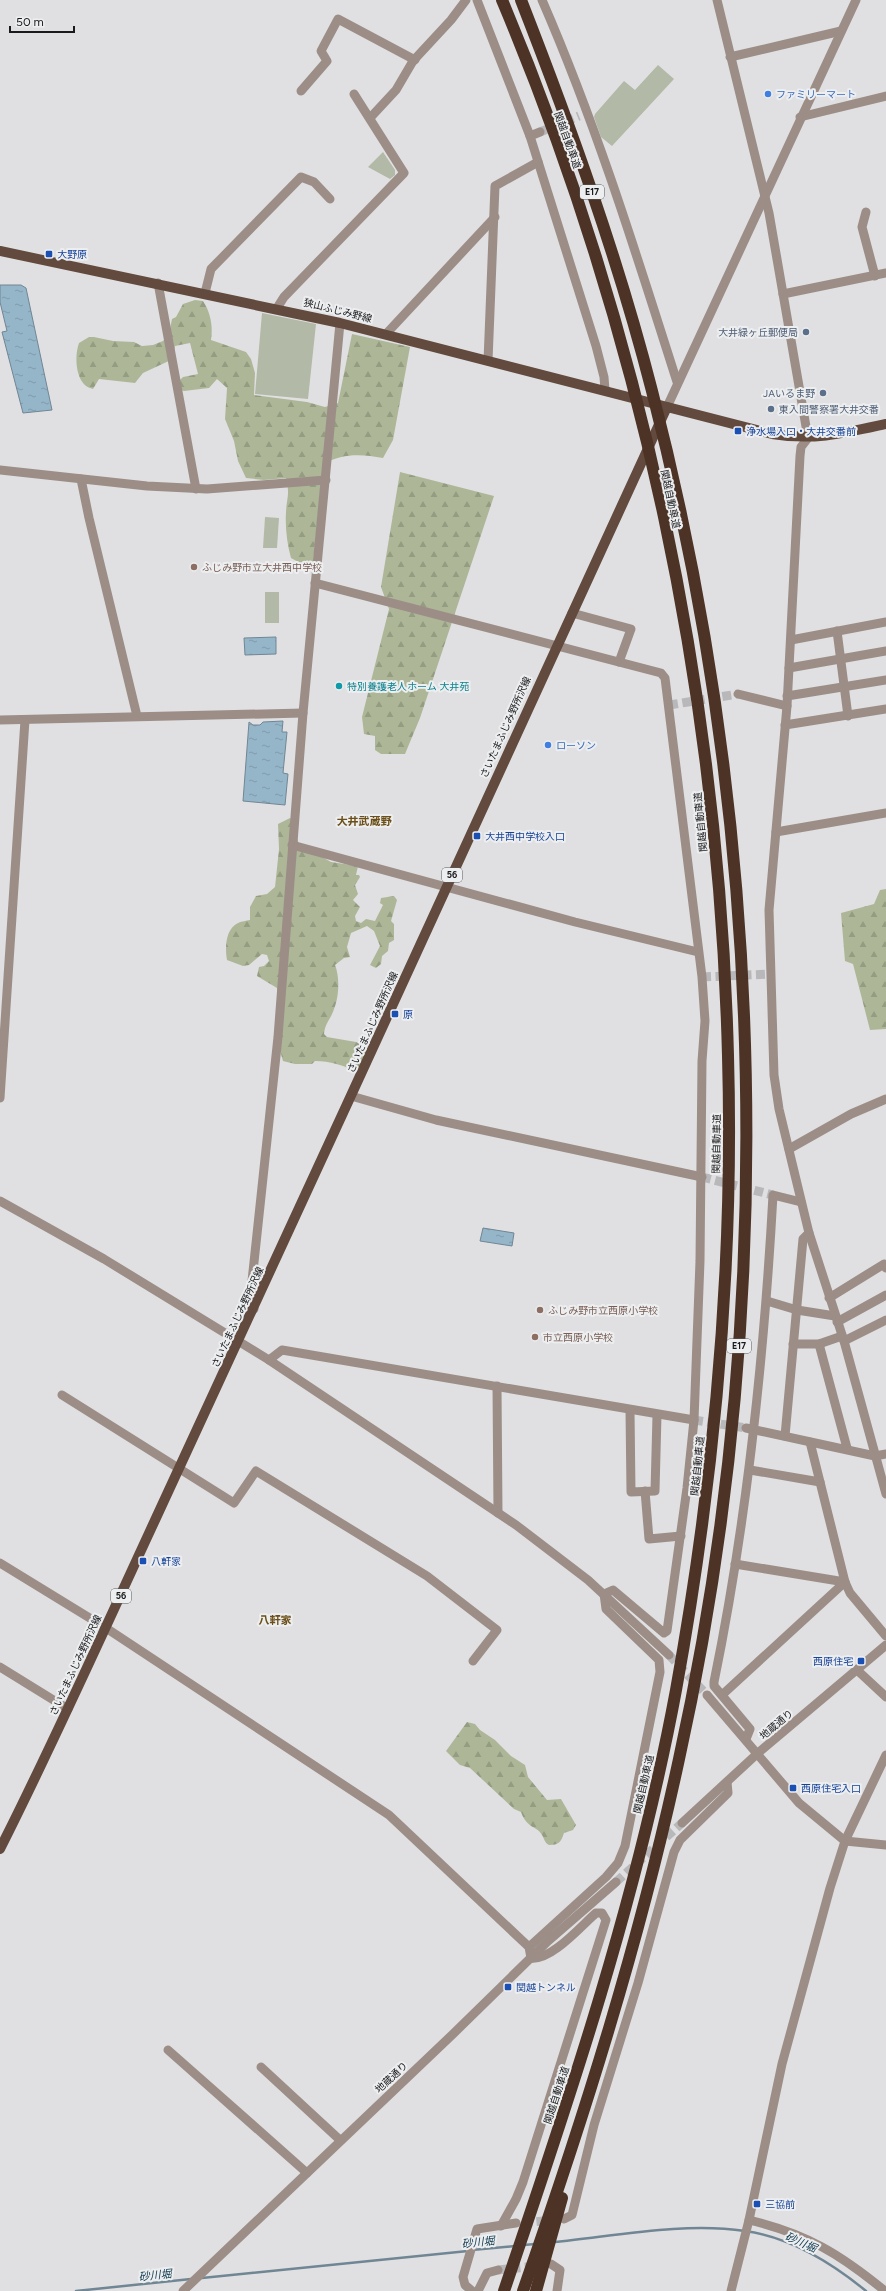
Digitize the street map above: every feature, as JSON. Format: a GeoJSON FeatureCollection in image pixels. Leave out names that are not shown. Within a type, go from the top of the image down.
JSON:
{"type":"FeatureCollection","features":[{"type":"Feature","properties":{"kind":"highway","name":"関越自動車道"},"geometry":{"type":"LineString","coordinates":[[502,0],[557,143],[592,246],[631,384],[654,476],[676,581],[694,684],[716,863],[728,1056],[726,1248],[720,1365],[706,1493],[675,1692],[661,1761],[618,1938],[520,2226],[513,2265],[504,2291]]}},
{"type":"Feature","properties":{"kind":"highway","name":"関越自動車道"},"geometry":{"type":"LineString","coordinates":[[521,0],[567,119],[604,226],[652,389],[683,522],[711,677],[724,765],[741,949],[745,1056],[744,1247],[737,1368],[725,1495],[692,1696],[655,1864],[630,1958],[586,2104],[543,2262]]}},
{"type":"Feature","properties":{"kind":"highway"},"geometry":{"type":"LineString","coordinates":[[523,2291],[543,2262]]}},
{"type":"Feature","properties":{"kind":"highway"},"geometry":{"type":"LineString","coordinates":[[536,2291],[543,2262]]}},
{"type":"Feature","properties":{"kind":"main road","name":"狭山ふじみ野線"},"geometry":{"type":"LineString","coordinates":[[0,251],[340,322],[667,407]]}},
{"type":"Feature","properties":{"kind":"main road"},"geometry":{"type":"LineString","coordinates":[[667,407],[772,434],[808,438],[832,436],[886,424]]}},
{"type":"Feature","properties":{"kind":"main road","name":"さいたまふじみ野所沢線"},"geometry":{"type":"LineString","coordinates":[[0,1849],[68,1709],[239,1343],[555,646],[572,613],[667,407]]}},
{"type":"Feature","properties":{"kind":"street"},"geometry":{"type":"LineString","coordinates":[[370,118],[396,90],[415,60],[447,25],[466,0]]}},
{"type":"Feature","properties":{"kind":"street"},"geometry":{"type":"LineString","coordinates":[[477,0],[530,136],[596,346],[604,377],[605,390]]}},
{"type":"Feature","properties":{"kind":"street"},"geometry":{"type":"LineString","coordinates":[[542,0],[565,52],[583,114],[627,225],[677,382]]}},
{"type":"Feature","properties":{"kind":"street"},"geometry":{"type":"LineString","coordinates":[[717,0],[775,243],[808,438],[801,447],[800,456],[787,706],[769,910],[774,1075],[779,1109],[809,1233],[843,1338],[886,1494]]}},
{"type":"Feature","properties":{"kind":"street"},"geometry":{"type":"LineString","coordinates":[[667,407],[677,382],[764,198],[800,117],[856,0]]}},
{"type":"Feature","properties":{"kind":"street"},"geometry":{"type":"LineString","coordinates":[[301,91],[327,61],[321,51],[338,19],[415,60]]}},
{"type":"Feature","properties":{"kind":"street"},"geometry":{"type":"LineString","coordinates":[[730,57],[841,32]]}},
{"type":"Feature","properties":{"kind":"street"},"geometry":{"type":"LineString","coordinates":[[277,308],[284,297],[404,173],[354,94]]}},
{"type":"Feature","properties":{"kind":"street"},"geometry":{"type":"LineString","coordinates":[[800,117],[886,96]]}},
{"type":"Feature","properties":{"kind":"street"},"geometry":{"type":"LineString","coordinates":[[530,136],[540,132]]}},
{"type":"Feature","properties":{"kind":"street"},"geometry":{"type":"LineString","coordinates":[[488,361],[495,217],[495,186],[538,162]]}},
{"type":"Feature","properties":{"kind":"street"},"geometry":{"type":"LineString","coordinates":[[205,293],[211,268],[301,177],[314,182],[330,198]]}},
{"type":"Feature","properties":{"kind":"street"},"geometry":{"type":"LineString","coordinates":[[866,212],[862,227],[875,276]]}},
{"type":"Feature","properties":{"kind":"street"},"geometry":{"type":"LineString","coordinates":[[386,334],[495,217]]}},
{"type":"Feature","properties":{"kind":"street"},"geometry":{"type":"LineString","coordinates":[[783,294],[886,273]]}},
{"type":"Feature","properties":{"kind":"street"},"geometry":{"type":"LineString","coordinates":[[158,283],[196,489]]}},
{"type":"Feature","properties":{"kind":"street"},"geometry":{"type":"LineString","coordinates":[[254,1309],[252,1281],[278,1037],[303,713],[340,322]]}},
{"type":"Feature","properties":{"kind":"street"},"geometry":{"type":"LineString","coordinates":[[0,470],[147,486],[196,489],[326,480]]}},
{"type":"Feature","properties":{"kind":"street"},"geometry":{"type":"LineString","coordinates":[[81,479],[88,518],[137,716]]}},
{"type":"Feature","properties":{"kind":"street"},"geometry":{"type":"LineString","coordinates":[[315,583],[661,673],[665,678],[705,1022],[702,1061],[702,1178],[694,1420],[681,1536],[667,1630],[664,1633],[621,1595],[613,1590],[604,1594]]}},
{"type":"Feature","properties":{"kind":"street"},"geometry":{"type":"LineString","coordinates":[[572,613],[631,629],[619,662]]}},
{"type":"Feature","properties":{"kind":"street"},"geometry":{"type":"LineString","coordinates":[[791,640],[886,622]]}},
{"type":"Feature","properties":{"kind":"street"},"geometry":{"type":"LineString","coordinates":[[837,631],[848,716]]}},
{"type":"Feature","properties":{"kind":"street"},"geometry":{"type":"LineString","coordinates":[[789,668],[886,651]]}},
{"type":"Feature","properties":{"kind":"street"},"geometry":{"type":"LineString","coordinates":[[787,696],[845,688],[886,680]]}},
{"type":"Feature","properties":{"kind":"street"},"geometry":{"type":"LineString","coordinates":[[738,694],[787,706]]}},
{"type":"Feature","properties":{"kind":"street"},"geometry":{"type":"LineString","coordinates":[[785,724],[848,716],[886,709]]}},
{"type":"Feature","properties":{"kind":"street"},"geometry":{"type":"LineString","coordinates":[[0,720],[303,713]]}},
{"type":"Feature","properties":{"kind":"street"},"geometry":{"type":"LineString","coordinates":[[0,1098],[25,720]]}},
{"type":"Feature","properties":{"kind":"street"},"geometry":{"type":"LineString","coordinates":[[776,832],[886,813]]}},
{"type":"Feature","properties":{"kind":"street"},"geometry":{"type":"LineString","coordinates":[[292,845],[446,887],[698,952]]}},
{"type":"Feature","properties":{"kind":"street"},"geometry":{"type":"LineString","coordinates":[[351,1096],[436,1120],[702,1178]]}},
{"type":"Feature","properties":{"kind":"street"},"geometry":{"type":"LineString","coordinates":[[789,1149],[845,1116],[886,1099]]}},
{"type":"Feature","properties":{"kind":"street"},"geometry":{"type":"LineString","coordinates":[[746,1739],[750,1729],[714,1686],[714,1682],[750,1470],[750,1429],[767,1301],[773,1195],[801,1202]]}},
{"type":"Feature","properties":{"kind":"street"},"geometry":{"type":"LineString","coordinates":[[0,1201],[104,1259],[269,1360],[498,1513],[604,1594],[669,1655]]}},
{"type":"Feature","properties":{"kind":"street"},"geometry":{"type":"LineString","coordinates":[[784,1436],[803,1239],[809,1233]]}},
{"type":"Feature","properties":{"kind":"street"},"geometry":{"type":"LineString","coordinates":[[829,1298],[884,1264],[886,1268]]}},
{"type":"Feature","properties":{"kind":"street"},"geometry":{"type":"LineString","coordinates":[[767,1301],[836,1319],[886,1295]]}},
{"type":"Feature","properties":{"kind":"street"},"geometry":{"type":"LineString","coordinates":[[794,1344],[819,1344],[843,1338],[886,1320]]}},
{"type":"Feature","properties":{"kind":"street"},"geometry":{"type":"LineString","coordinates":[[819,1344],[847,1448]]}},
{"type":"Feature","properties":{"kind":"street"},"geometry":{"type":"LineString","coordinates":[[269,1360],[282,1350],[497,1386],[657,1415],[694,1420]]}},
{"type":"Feature","properties":{"kind":"street"},"geometry":{"type":"LineString","coordinates":[[497,1386],[498,1513]]}},
{"type":"Feature","properties":{"kind":"street"},"geometry":{"type":"LineString","coordinates":[[62,1395],[234,1503],[256,1471],[427,1576],[497,1630],[474,1661]]}},
{"type":"Feature","properties":{"kind":"street"},"geometry":{"type":"LineString","coordinates":[[630,1410],[631,1492],[655,1491],[657,1415]]}},
{"type":"Feature","properties":{"kind":"street"},"geometry":{"type":"LineString","coordinates":[[750,1429],[810,1442],[847,1448],[875,1456],[886,1454]]}},
{"type":"Feature","properties":{"kind":"street"},"geometry":{"type":"LineString","coordinates":[[810,1442],[845,1582],[850,1593],[886,1636]]}},
{"type":"Feature","properties":{"kind":"street"},"geometry":{"type":"LineString","coordinates":[[750,1470],[820,1482]]}},
{"type":"Feature","properties":{"kind":"street"},"geometry":{"type":"LineString","coordinates":[[645,1491],[649,1539],[681,1536]]}},
{"type":"Feature","properties":{"kind":"street"},"geometry":{"type":"LineString","coordinates":[[0,1562],[106,1628],[389,1815],[529,1947],[531,1958],[538,1959],[549,1954],[596,1913],[602,1913],[605,1915],[606,1920],[523,2182],[516,2199],[501,2226]]}},
{"type":"Feature","properties":{"kind":"street"},"geometry":{"type":"LineString","coordinates":[[735,1564],[845,1582]]}},
{"type":"Feature","properties":{"kind":"street"},"geometry":{"type":"LineString","coordinates":[[722,1695],[845,1582]]}},
{"type":"Feature","properties":{"kind":"street"},"geometry":{"type":"LineString","coordinates":[[529,1947],[606,1878],[618,1863],[625,1846],[646,1750],[660,1672],[659,1660],[606,1609],[604,1594]]}},
{"type":"Feature","properties":{"kind":"street","name":"地蔵通り"},"geometry":{"type":"LineString","coordinates":[[682,1823],[758,1753],[886,1645]]}},
{"type":"Feature","properties":{"kind":"street"},"geometry":{"type":"LineString","coordinates":[[0,1667],[68,1709]]}},
{"type":"Feature","properties":{"kind":"street"},"geometry":{"type":"LineString","coordinates":[[858,1670],[886,1697]]}},
{"type":"Feature","properties":{"kind":"street"},"geometry":{"type":"LineString","coordinates":[[708,1695],[799,1803],[844,1841],[858,1844],[886,1845]]}},
{"type":"Feature","properties":{"kind":"street"},"geometry":{"type":"LineString","coordinates":[[731,2291],[749,2221],[782,2064],[844,1841],[886,1755]]}},
{"type":"Feature","properties":{"kind":"street"},"geometry":{"type":"LineString","coordinates":[[554,2223],[572,2214],[594,2126],[638,1983],[674,1852],[680,1840],[728,1793],[727,1782]]}},
{"type":"Feature","properties":{"kind":"street","name":"地蔵通り"},"geometry":{"type":"LineString","coordinates":[[184,2290],[531,1958],[616,1882]]}},
{"type":"Feature","properties":{"kind":"street"},"geometry":{"type":"LineString","coordinates":[[168,2050],[307,2172]]}},
{"type":"Feature","properties":{"kind":"street"},"geometry":{"type":"LineString","coordinates":[[261,2067],[340,2140]]}},
{"type":"Feature","properties":{"kind":"street"},"geometry":{"type":"LineString","coordinates":[[749,2221],[778,2227],[829,2249],[885,2291]]}},
{"type":"Feature","properties":{"kind":"street"},"geometry":{"type":"LineString","coordinates":[[472,2291],[463,2281],[466,2261],[477,2229],[480,2227],[520,2226]]}},
{"type":"Feature","properties":{"kind":"street"},"geometry":{"type":"LineString","coordinates":[[543,2262],[560,2270],[557,2291]]}},
{"type":"Feature","properties":{"kind":"street"},"geometry":{"type":"LineString","coordinates":[[478,2291],[488,2273],[498,2270]]}},
{"type":"Feature","properties":{"kind":"green space"},"geometry":{"type":"Polygon","coordinates":[[[658,65],[674,79],[612,146],[601,137],[594,117],[595,114],[624,81],[635,90],[658,65]]]}},
{"type":"Feature","properties":{"kind":"green space"},"geometry":{"type":"Polygon","coordinates":[[[383,152],[395,170],[395,175],[390,179],[368,167],[383,152]]]}},
{"type":"Feature","properties":{"kind":"green space"},"geometry":{"type":"Polygon","coordinates":[[[195,300],[203,301],[210,315],[212,330],[211,340],[246,352],[251,359],[255,373],[254,395],[307,402],[325,407],[338,403],[352,334],[410,347],[393,440],[383,458],[353,455],[330,460],[323,464],[313,563],[300,563],[291,558],[286,529],[288,492],[286,478],[264,480],[246,478],[238,461],[234,441],[225,419],[227,388],[217,379],[209,388],[184,391],[181,390],[178,382],[183,377],[198,374],[190,343],[175,346],[173,359],[143,373],[135,383],[99,379],[93,389],[87,387],[79,377],[76,362],[79,343],[89,337],[94,337],[113,341],[134,342],[142,346],[153,345],[163,341],[169,334],[172,319],[176,317],[183,304],[195,300]]]}},
{"type":"Feature","properties":{"kind":"green space"},"geometry":{"type":"Polygon","coordinates":[[[262,313],[316,324],[308,399],[255,394],[262,313]]]}},
{"type":"Feature","properties":{"kind":"green space"},"geometry":{"type":"Polygon","coordinates":[[[400,472],[494,496],[420,718],[405,754],[381,754],[375,750],[375,736],[364,734],[362,717],[389,609],[381,587],[400,472]]]}},
{"type":"Feature","properties":{"kind":"green space"},"geometry":{"type":"Polygon","coordinates":[[[265,517],[279,518],[277,548],[263,548],[265,517]]]}},
{"type":"Feature","properties":{"kind":"green space"},"geometry":{"type":"Polygon","coordinates":[[[265,592],[279,592],[279,623],[265,623],[265,592]]]}},
{"type":"Feature","properties":{"kind":"green space"},"geometry":{"type":"Polygon","coordinates":[[[290,818],[298,823],[297,838],[301,850],[317,854],[331,862],[358,866],[356,875],[359,875],[360,877],[355,885],[358,894],[353,900],[360,907],[355,916],[356,921],[361,923],[366,919],[375,921],[383,905],[380,903],[381,898],[394,896],[397,900],[391,921],[394,924],[394,940],[389,943],[388,951],[382,956],[381,964],[376,968],[370,965],[380,946],[374,931],[367,926],[351,933],[347,947],[350,957],[344,958],[335,965],[338,981],[337,999],[324,1034],[327,1037],[356,1042],[366,1047],[366,1056],[357,1072],[342,1065],[326,1062],[315,1061],[312,1064],[295,1064],[283,1061],[281,1054],[277,988],[257,976],[259,967],[264,966],[269,961],[267,955],[262,954],[249,965],[243,966],[227,960],[226,945],[228,934],[238,923],[250,920],[250,907],[256,896],[267,894],[275,887],[279,849],[278,824],[290,818]]]}},
{"type":"Feature","properties":{"kind":"green space"},"geometry":{"type":"Polygon","coordinates":[[[886,889],[886,1029],[870,1030],[853,964],[845,961],[841,913],[874,904],[880,890],[886,889]]]}},
{"type":"Feature","properties":{"kind":"green space"},"geometry":{"type":"Polygon","coordinates":[[[467,1722],[475,1724],[480,1730],[495,1740],[511,1756],[525,1765],[528,1777],[547,1800],[561,1799],[576,1825],[573,1830],[564,1833],[559,1842],[552,1845],[547,1844],[540,1832],[526,1821],[521,1812],[514,1809],[470,1768],[460,1765],[446,1751],[467,1722]]]}},
{"type":"Feature","properties":{"kind":"water"},"geometry":{"type":"Polygon","coordinates":[[[0,285],[21,285],[26,288],[52,410],[23,413],[2,332],[7,331],[0,302],[0,285]]]}},
{"type":"Feature","properties":{"kind":"water"},"geometry":{"type":"Polygon","coordinates":[[[276,637],[276,654],[245,655],[244,638],[276,637]]]}},
{"type":"Feature","properties":{"kind":"water"},"geometry":{"type":"Polygon","coordinates":[[[283,721],[282,732],[287,732],[283,773],[288,774],[285,805],[243,801],[249,722],[253,725],[260,725],[263,722],[283,721]]]}},
{"type":"Feature","properties":{"kind":"water"},"geometry":{"type":"Polygon","coordinates":[[[483,1228],[514,1233],[512,1246],[480,1241],[483,1228]]]}},
{"type":"Feature","properties":{"kind":"waterway","name":"砂川堀"},"geometry":{"type":"LineString","coordinates":[[554,2242],[674,2229],[698,2228],[745,2231],[761,2234],[794,2245],[824,2261],[866,2291]]}},
{"type":"Feature","properties":{"kind":"waterway","name":"砂川堀"},"geometry":{"type":"LineString","coordinates":[[524,2245],[535,2244]]}},
{"type":"Feature","properties":{"kind":"waterway","name":"砂川堀"},"geometry":{"type":"LineString","coordinates":[[472,2250],[515,2246]]}},
{"type":"Feature","properties":{"kind":"waterway","name":"砂川堀"},"geometry":{"type":"LineString","coordinates":[[202,2278],[468,2251]]}},
{"type":"Feature","properties":{"kind":"waterway","name":"砂川堀"},"geometry":{"type":"LineString","coordinates":[[76,2291],[191,2279]]}},
{"type":"Feature","properties":{"kind":"tunnel"},"geometry":{"type":"LineString","coordinates":[[540,132],[579,116]]}},
{"type":"Feature","properties":{"kind":"tunnel"},"geometry":{"type":"LineString","coordinates":[[669,705],[738,694]]}},
{"type":"Feature","properties":{"kind":"tunnel"},"geometry":{"type":"LineString","coordinates":[[702,977],[771,974]]}},
{"type":"Feature","properties":{"kind":"tunnel"},"geometry":{"type":"LineString","coordinates":[[702,1177],[773,1195]]}},
{"type":"Feature","properties":{"kind":"tunnel"},"geometry":{"type":"LineString","coordinates":[[694,1420],[746,1428]]}},
{"type":"Feature","properties":{"kind":"tunnel"},"geometry":{"type":"LineString","coordinates":[[669,1655],[707,1695]]}},
{"type":"Feature","properties":{"kind":"tunnel"},"geometry":{"type":"LineString","coordinates":[[616,1882],[682,1823]]}},
{"type":"Feature","properties":{"kind":"tunnel"},"geometry":{"type":"LineString","coordinates":[[523,2223],[552,2220]]}},
{"type":"Feature","properties":{"kind":"tunnel"},"geometry":{"type":"LineString","coordinates":[[498,2270],[537,2266]]}},
{"type":"Feature","properties":{"kind":"place","name":"ファミリーマート"},"geometry":{"type":"Point","coordinates":[768,94]}},
{"type":"Feature","properties":{"kind":"place","name":"大野原"},"geometry":{"type":"Point","coordinates":[49,254]}},
{"type":"Feature","properties":{"kind":"place","name":"大井緑ヶ丘郵便局"},"geometry":{"type":"Point","coordinates":[806,332]}},
{"type":"Feature","properties":{"kind":"place","name":"JAいるま野"},"geometry":{"type":"Point","coordinates":[823,393]}},
{"type":"Feature","properties":{"kind":"place","name":"東入間警察署大井交番"},"geometry":{"type":"Point","coordinates":[771,409]}},
{"type":"Feature","properties":{"kind":"place","name":"浄水場入口・大井交番前"},"geometry":{"type":"Point","coordinates":[738,431]}},
{"type":"Feature","properties":{"kind":"place","name":"ふじみ野市立大井西中学校"},"geometry":{"type":"Point","coordinates":[194,567]}},
{"type":"Feature","properties":{"kind":"place","name":"特別養護老人ホーム 大井苑"},"geometry":{"type":"Point","coordinates":[339,686]}},
{"type":"Feature","properties":{"kind":"place","name":"ローソン"},"geometry":{"type":"Point","coordinates":[548,745]}},
{"type":"Feature","properties":{"kind":"place","name":"大井西中学校入口"},"geometry":{"type":"Point","coordinates":[477,836]}},
{"type":"Feature","properties":{"kind":"place","name":"原"},"geometry":{"type":"Point","coordinates":[395,1014]}},
{"type":"Feature","properties":{"kind":"place","name":"ふじみ野市立西原小学校"},"geometry":{"type":"Point","coordinates":[540,1310]}},
{"type":"Feature","properties":{"kind":"place","name":"市立西原小学校"},"geometry":{"type":"Point","coordinates":[535,1337]}},
{"type":"Feature","properties":{"kind":"place","name":"八軒家"},"geometry":{"type":"Point","coordinates":[143,1561]}},
{"type":"Feature","properties":{"kind":"place","name":"西原住宅"},"geometry":{"type":"Point","coordinates":[861,1661]}},
{"type":"Feature","properties":{"kind":"place","name":"西原住宅入口"},"geometry":{"type":"Point","coordinates":[793,1788]}},
{"type":"Feature","properties":{"kind":"place","name":"関越トンネル"},"geometry":{"type":"Point","coordinates":[508,1987]}},
{"type":"Feature","properties":{"kind":"place","name":"三協前"},"geometry":{"type":"Point","coordinates":[757,2204]}},
{"type":"Feature","properties":{"kind":"district","name":"大井武蔵野"},"geometry":{"type":"Point","coordinates":[364,821]}},
{"type":"Feature","properties":{"kind":"district","name":"八軒家"},"geometry":{"type":"Point","coordinates":[275,1620]}}]}
